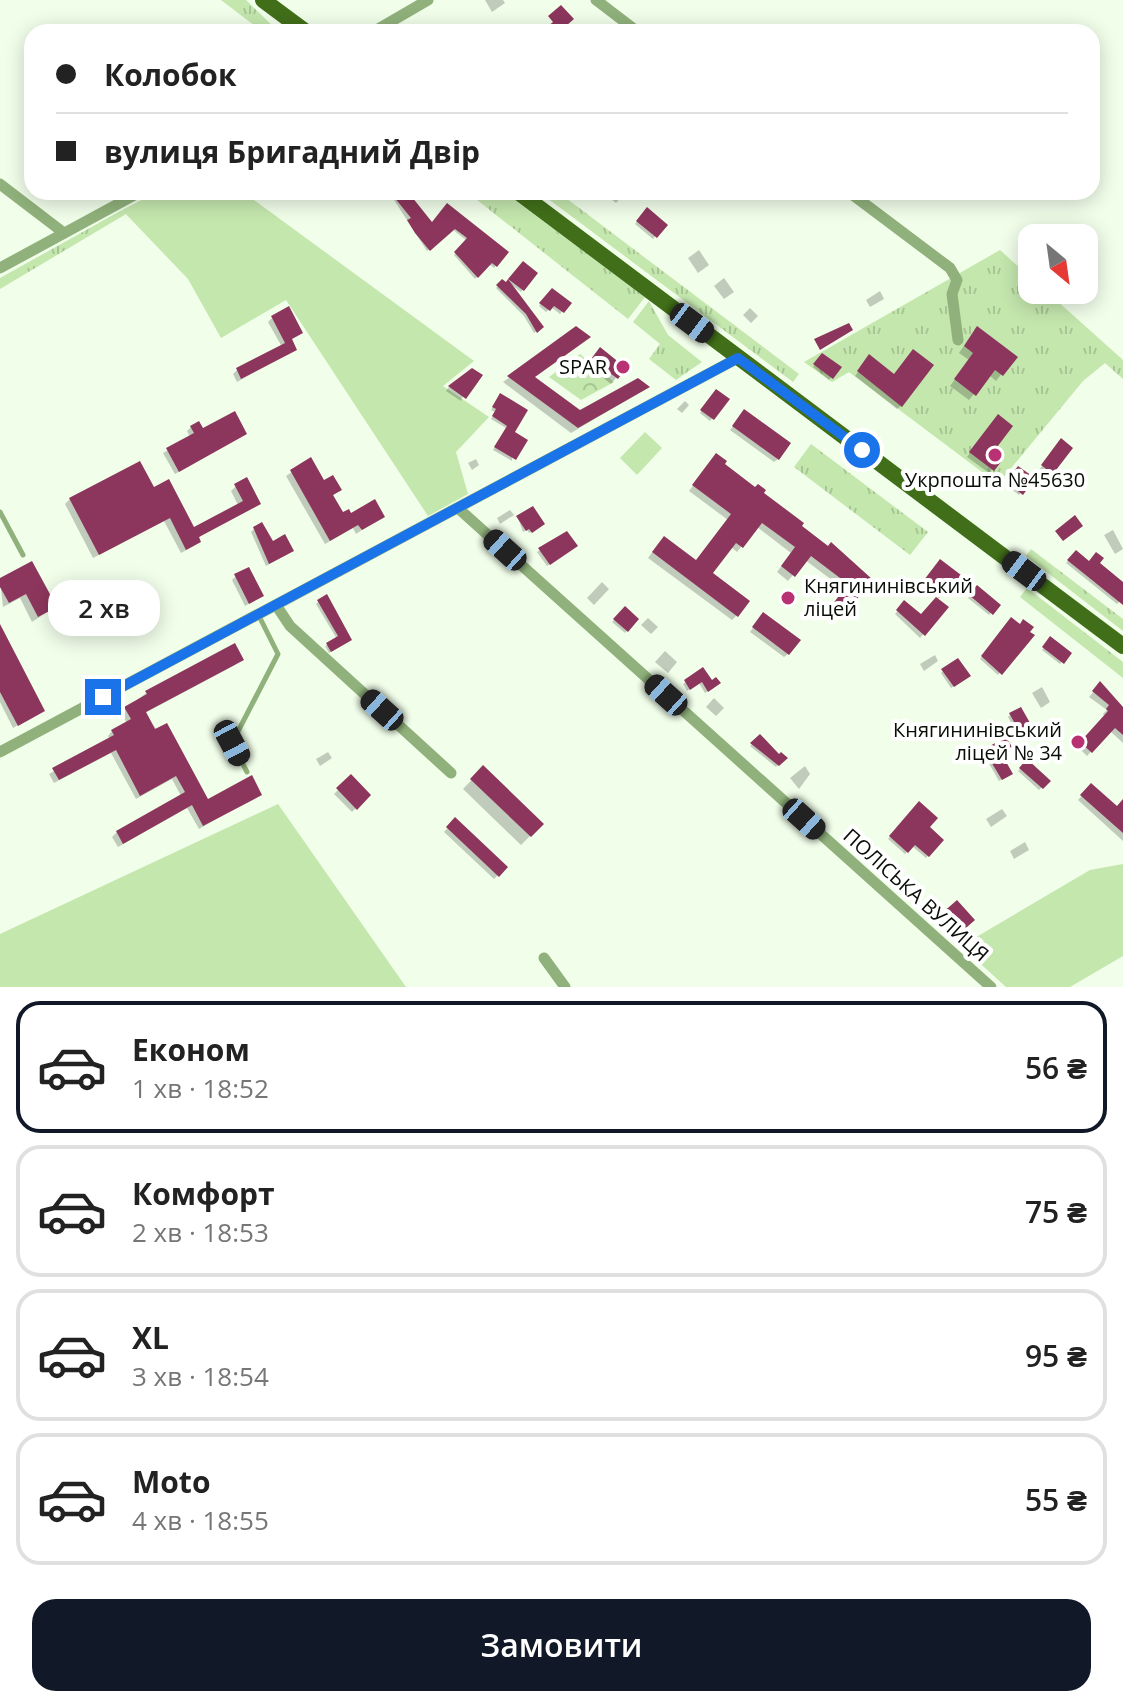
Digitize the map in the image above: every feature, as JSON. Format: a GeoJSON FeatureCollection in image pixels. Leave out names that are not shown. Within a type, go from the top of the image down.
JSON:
{"type":"FeatureCollection","features":[{"type":"Feature","properties":{"kind":"main road"},"geometry":{"type":"LineString","coordinates":[[263,0],[295,24]]}},
{"type":"Feature","properties":{"kind":"main road"},"geometry":{"type":"LineString","coordinates":[[529,200],[1123,646]]}},
{"type":"Feature","properties":{"kind":"street"},"geometry":{"type":"LineString","coordinates":[[387,24],[428,0]]}},
{"type":"Feature","properties":{"kind":"street"},"geometry":{"type":"LineString","coordinates":[[596,0],[628,24]]}},
{"type":"Feature","properties":{"kind":"street"},"geometry":{"type":"LineString","coordinates":[[0,184],[64,233]]}},
{"type":"Feature","properties":{"kind":"street"},"geometry":{"type":"LineString","coordinates":[[0,268],[125,200]]}},
{"type":"Feature","properties":{"kind":"street"},"geometry":{"type":"LineString","coordinates":[[860,200],[950,268],[957,280],[952,294],[958,340]]}},
{"type":"Feature","properties":{"kind":"street"},"geometry":{"type":"LineString","coordinates":[[0,752],[738,358]]}},
{"type":"Feature","properties":{"kind":"street","name":"ПОЛІСЬКА ВУЛИЦЯ"},"geometry":{"type":"LineString","coordinates":[[459,509],[991,987]]}},
{"type":"Feature","properties":{"kind":"street"},"geometry":{"type":"LineString","coordinates":[[276,605],[290,626],[451,773]]}},
{"type":"Feature","properties":{"kind":"street"},"geometry":{"type":"LineString","coordinates":[[544,958],[565,987]]}},
{"type":"Feature","properties":{"kind":"lane"},"geometry":{"type":"LineString","coordinates":[[0,512],[23,555]]}},
{"type":"Feature","properties":{"kind":"lane"},"geometry":{"type":"LineString","coordinates":[[247,772],[232,743],[278,654],[258,615]]}},
{"type":"Feature","properties":{"kind":"green space"},"geometry":{"type":"Polygon","coordinates":[[[221,0],[246,0],[271,24],[252,24],[221,0]]]}},
{"type":"Feature","properties":{"kind":"green space"},"geometry":{"type":"Polygon","coordinates":[[[141,200],[254,200],[474,361],[443,386],[489,417],[456,452],[468,494],[428,516],[286,300],[221,338],[188,279],[122,210],[141,200]]]}},
{"type":"Feature","properties":{"kind":"green space"},"geometry":{"type":"Polygon","coordinates":[[[477,200],[515,200],[645,297],[628,319],[477,200]]]}},
{"type":"Feature","properties":{"kind":"green space"},"geometry":{"type":"Polygon","coordinates":[[[550,200],[569,200],[799,374],[793,382],[550,200]]]}},
{"type":"Feature","properties":{"kind":"green space"},"geometry":{"type":"Polygon","coordinates":[[[122,210],[126,214],[0,289],[0,278],[122,210]]]}},
{"type":"Feature","properties":{"kind":"green space"},"geometry":{"type":"Polygon","coordinates":[[[1000,250],[1018,266],[1018,304],[1061,304],[1123,360],[1123,379],[1105,363],[1083,381],[998,484],[849,372],[832,382],[804,362],[1000,250]]]}},
{"type":"Feature","properties":{"kind":"green space"},"geometry":{"type":"Polygon","coordinates":[[[649,301],[668,335],[702,362],[676,380],[649,359],[660,344],[633,322],[649,301]]]}},
{"type":"Feature","properties":{"kind":"green space"},"geometry":{"type":"Polygon","coordinates":[[[580,354],[614,382],[581,400],[549,377],[580,354]]]}},
{"type":"Feature","properties":{"kind":"green space"},"geometry":{"type":"Polygon","coordinates":[[[645,432],[662,448],[637,475],[620,458],[645,432]]]}},
{"type":"Feature","properties":{"kind":"green space"},"geometry":{"type":"Polygon","coordinates":[[[811,444],[928,532],[910,555],[794,467],[811,444]]]}},
{"type":"Feature","properties":{"kind":"green space"},"geometry":{"type":"Polygon","coordinates":[[[1031,549],[1123,619],[1123,631],[1026,556],[1031,549]]]}},
{"type":"Feature","properties":{"kind":"green space"},"geometry":{"type":"Polygon","coordinates":[[[1027,588],[1123,662],[1123,678],[1020,597],[1027,588]]]}},
{"type":"Feature","properties":{"kind":"green space"},"geometry":{"type":"Polygon","coordinates":[[[278,804],[406,987],[0,987],[0,934],[278,804]]]}},
{"type":"Feature","properties":{"kind":"green space"},"geometry":{"type":"Polygon","coordinates":[[[1123,864],[1123,956],[1070,987],[1006,987],[961,946],[1090,870],[1123,864]]]}},
{"type":"Feature","properties":{"kind":"building"},"geometry":{"type":"Polygon","coordinates":[[[561,5],[574,19],[568,24],[551,24],[553,22],[548,16],[561,5]]]}},
{"type":"Feature","properties":{"kind":"building"},"geometry":{"type":"Polygon","coordinates":[[[396,200],[414,200],[432,222],[447,203],[509,252],[497,267],[492,263],[478,278],[454,252],[467,238],[455,229],[430,251],[407,220],[411,218],[396,200]]]}},
{"type":"Feature","properties":{"kind":"building"},"geometry":{"type":"Polygon","coordinates":[[[647,207],[668,225],[657,238],[636,221],[647,207]]]}},
{"type":"Feature","properties":{"kind":"building"},"geometry":{"type":"Polygon","coordinates":[[[523,261],[538,273],[524,291],[508,279],[523,261]]]}},
{"type":"Feature","properties":{"kind":"building"},"geometry":{"type":"Polygon","coordinates":[[[502,279],[506,282],[508,279],[544,327],[537,333],[526,314],[496,285],[502,279]]]}},
{"type":"Feature","properties":{"kind":"building"},"geometry":{"type":"Polygon","coordinates":[[[552,288],[572,303],[564,313],[554,306],[550,311],[539,303],[552,288]]]}},
{"type":"Feature","properties":{"kind":"building"},"geometry":{"type":"Polygon","coordinates":[[[289,306],[303,333],[292,339],[297,350],[241,379],[236,368],[285,343],[271,316],[289,306]]]}},
{"type":"Feature","properties":{"kind":"building"},"geometry":{"type":"Polygon","coordinates":[[[849,323],[853,330],[820,350],[814,339],[849,323]]]}},
{"type":"Feature","properties":{"kind":"building"},"geometry":{"type":"Polygon","coordinates":[[[576,326],[591,337],[535,377],[580,410],[638,378],[650,387],[578,428],[507,376],[576,326]]]}},
{"type":"Feature","properties":{"kind":"building"},"geometry":{"type":"Polygon","coordinates":[[[977,326],[1018,357],[1003,376],[995,370],[976,396],[954,379],[973,353],[964,346],[977,326]]]}},
{"type":"Feature","properties":{"kind":"building"},"geometry":{"type":"Polygon","coordinates":[[[600,347],[626,368],[618,379],[591,359],[600,347]]]}},
{"type":"Feature","properties":{"kind":"building"},"geometry":{"type":"Polygon","coordinates":[[[913,349],[934,365],[902,407],[857,371],[869,354],[894,374],[913,349]]]}},
{"type":"Feature","properties":{"kind":"building"},"geometry":{"type":"Polygon","coordinates":[[[822,353],[842,367],[833,379],[813,364],[822,353]]]}},
{"type":"Feature","properties":{"kind":"building"},"geometry":{"type":"Polygon","coordinates":[[[472,368],[483,375],[466,399],[448,386],[472,368]]]}},
{"type":"Feature","properties":{"kind":"building"},"geometry":{"type":"Polygon","coordinates":[[[716,389],[730,399],[714,420],[700,410],[716,389]]]}},
{"type":"Feature","properties":{"kind":"building"},"geometry":{"type":"Polygon","coordinates":[[[500,393],[528,410],[515,432],[528,440],[516,460],[494,447],[507,426],[492,416],[496,409],[492,407],[500,393]]]}},
{"type":"Feature","properties":{"kind":"building"},"geometry":{"type":"Polygon","coordinates":[[[744,409],[791,443],[779,460],[732,426],[744,409]]]}},
{"type":"Feature","properties":{"kind":"building"},"geometry":{"type":"Polygon","coordinates":[[[235,411],[247,434],[179,472],[166,448],[194,433],[190,426],[199,421],[203,428],[235,411]]]}},
{"type":"Feature","properties":{"kind":"building"},"geometry":{"type":"Polygon","coordinates":[[[998,414],[1013,426],[991,455],[1001,462],[994,471],[969,452],[998,414]]]}},
{"type":"Feature","properties":{"kind":"building"},"geometry":{"type":"Polygon","coordinates":[[[1061,438],[1073,448],[1053,474],[1041,465],[1061,438]]]}},
{"type":"Feature","properties":{"kind":"building"},"geometry":{"type":"Polygon","coordinates":[[[716,453],[755,487],[758,484],[766,490],[764,493],[804,523],[802,526],[828,546],[831,542],[872,579],[845,615],[832,605],[848,584],[811,556],[795,577],[781,566],[795,547],[762,523],[743,548],[736,543],[713,573],[750,601],[738,617],[652,552],[664,536],[696,560],[731,514],[692,485],[716,453]]]}},
{"type":"Feature","properties":{"kind":"building"},"geometry":{"type":"Polygon","coordinates":[[[311,457],[324,480],[333,475],[342,490],[333,495],[343,512],[349,509],[351,513],[375,499],[385,517],[362,530],[358,525],[330,541],[290,470],[311,457]]]}},
{"type":"Feature","properties":{"kind":"building"},"geometry":{"type":"Polygon","coordinates":[[[140,461],[154,487],[169,479],[194,527],[243,501],[234,484],[247,477],[261,504],[199,537],[201,542],[186,550],[170,518],[99,555],[69,498],[140,461]]]}},
{"type":"Feature","properties":{"kind":"building"},"geometry":{"type":"Polygon","coordinates":[[[1018,466],[1035,478],[1023,495],[1006,482],[1018,466]]]}},
{"type":"Feature","properties":{"kind":"building"},"geometry":{"type":"Polygon","coordinates":[[[533,506],[545,524],[532,533],[529,529],[526,531],[516,516],[533,506]]]}},
{"type":"Feature","properties":{"kind":"building"},"geometry":{"type":"Polygon","coordinates":[[[1075,515],[1083,526],[1063,541],[1055,531],[1075,515]]]}},
{"type":"Feature","properties":{"kind":"building"},"geometry":{"type":"Polygon","coordinates":[[[262,522],[273,541],[285,534],[294,551],[269,564],[253,527],[262,522]]]}},
{"type":"Feature","properties":{"kind":"building"},"geometry":{"type":"Polygon","coordinates":[[[567,531],[578,546],[550,565],[538,548],[567,531]]]}},
{"type":"Feature","properties":{"kind":"building"},"geometry":{"type":"Polygon","coordinates":[[[1076,550],[1089,561],[1096,552],[1104,558],[1100,563],[1123,582],[1123,605],[1067,560],[1076,550]]]}},
{"type":"Feature","properties":{"kind":"building"},"geometry":{"type":"Polygon","coordinates":[[[940,559],[961,575],[945,596],[924,580],[940,559]]]}},
{"type":"Feature","properties":{"kind":"building"},"geometry":{"type":"Polygon","coordinates":[[[32,561],[57,607],[38,617],[26,594],[9,603],[0,587],[0,578],[32,561]]]}},
{"type":"Feature","properties":{"kind":"building"},"geometry":{"type":"Polygon","coordinates":[[[249,567],[264,596],[249,604],[234,574],[249,567]]]}},
{"type":"Feature","properties":{"kind":"building"},"geometry":{"type":"Polygon","coordinates":[[[977,585],[1001,605],[993,615],[969,595],[977,585]]]}},
{"type":"Feature","properties":{"kind":"building"},"geometry":{"type":"Polygon","coordinates":[[[327,594],[352,640],[331,652],[326,643],[338,636],[317,600],[327,594]]]}},
{"type":"Feature","properties":{"kind":"building"},"geometry":{"type":"Polygon","coordinates":[[[936,597],[949,607],[925,636],[896,610],[904,600],[921,614],[936,597]]]}},
{"type":"Feature","properties":{"kind":"building"},"geometry":{"type":"Polygon","coordinates":[[[625,606],[639,619],[628,632],[613,619],[625,606]]]}},
{"type":"Feature","properties":{"kind":"building"},"geometry":{"type":"Polygon","coordinates":[[[763,612],[801,640],[789,655],[752,627],[763,612]]]}},
{"type":"Feature","properties":{"kind":"building"},"geometry":{"type":"Polygon","coordinates":[[[1011,617],[1020,624],[1023,619],[1034,627],[1030,632],[1035,635],[1002,675],[981,656],[1011,617]]]}},
{"type":"Feature","properties":{"kind":"building"},"geometry":{"type":"Polygon","coordinates":[[[0,624],[45,711],[18,726],[0,692],[0,624]]]}},
{"type":"Feature","properties":{"kind":"building"},"geometry":{"type":"Polygon","coordinates":[[[1050,636],[1072,653],[1064,664],[1042,647],[1050,636]]]}},
{"type":"Feature","properties":{"kind":"building"},"geometry":{"type":"Polygon","coordinates":[[[235,643],[244,660],[146,712],[155,729],[167,723],[208,799],[252,775],[262,795],[203,826],[192,805],[123,844],[116,831],[185,792],[176,776],[140,796],[116,750],[59,780],[52,768],[114,735],[111,730],[131,719],[124,707],[147,694],[145,691],[235,643]]]}},
{"type":"Feature","properties":{"kind":"building"},"geometry":{"type":"Polygon","coordinates":[[[958,658],[971,676],[954,687],[941,669],[958,658]]]}},
{"type":"Feature","properties":{"kind":"building"},"geometry":{"type":"Polygon","coordinates":[[[703,667],[712,680],[716,677],[721,683],[708,692],[702,682],[690,690],[684,680],[703,667]]]}},
{"type":"Feature","properties":{"kind":"building"},"geometry":{"type":"Polygon","coordinates":[[[1100,681],[1123,707],[1123,735],[1115,728],[1092,753],[1080,742],[1108,711],[1109,705],[1092,691],[1100,681]]]}},
{"type":"Feature","properties":{"kind":"building"},"geometry":{"type":"Polygon","coordinates":[[[1021,707],[1034,730],[1022,736],[1009,713],[1021,707]]]}},
{"type":"Feature","properties":{"kind":"building"},"geometry":{"type":"Polygon","coordinates":[[[760,734],[779,754],[781,752],[788,758],[779,766],[750,743],[760,734]]]}},
{"type":"Feature","properties":{"kind":"building"},"geometry":{"type":"Polygon","coordinates":[[[1006,737],[1012,747],[1001,753],[1013,774],[1002,780],[990,760],[984,763],[979,752],[1006,737]]]}},
{"type":"Feature","properties":{"kind":"building"},"geometry":{"type":"Polygon","coordinates":[[[1027,759],[1051,781],[1043,789],[1019,768],[1027,759]]]}},
{"type":"Feature","properties":{"kind":"building"},"geometry":{"type":"Polygon","coordinates":[[[483,765],[544,824],[531,837],[470,779],[483,765]]]}},
{"type":"Feature","properties":{"kind":"building"},"geometry":{"type":"Polygon","coordinates":[[[351,774],[371,795],[357,810],[336,788],[351,774]]]}},
{"type":"Feature","properties":{"kind":"building"},"geometry":{"type":"Polygon","coordinates":[[[1091,783],[1117,806],[1123,799],[1123,833],[1080,795],[1091,783]]]}},
{"type":"Feature","properties":{"kind":"building"},"geometry":{"type":"Polygon","coordinates":[[[919,801],[938,818],[930,827],[944,840],[929,857],[915,845],[908,853],[889,836],[919,801]]]}},
{"type":"Feature","properties":{"kind":"building"},"geometry":{"type":"Polygon","coordinates":[[[455,817],[508,867],[499,877],[446,827],[455,817]]]}},
{"type":"Feature","properties":{"kind":"building"},"geometry":{"type":"Polygon","coordinates":[[[957,900],[975,920],[959,934],[941,914],[957,900]]]}},
{"type":"Feature","properties":{"kind":"place","name":"SPAR"},"geometry":{"type":"Point","coordinates":[623,367]}},
{"type":"Feature","properties":{"kind":"place","name":"Укрпошта №45630"},"geometry":{"type":"Point","coordinates":[995,455]}},
{"type":"Feature","properties":{"kind":"place","name":"Княгининівський ліцей"},"geometry":{"type":"Point","coordinates":[788,598]}},
{"type":"Feature","properties":{"kind":"place","name":"Княгининівський ліцей № 34"},"geometry":{"type":"Point","coordinates":[1078,742]}},
{"type":"Feature","properties":{"kind":"route"},"geometry":{"type":"LineString","coordinates":[[103,697],[738,358],[862,450]]}}]}
